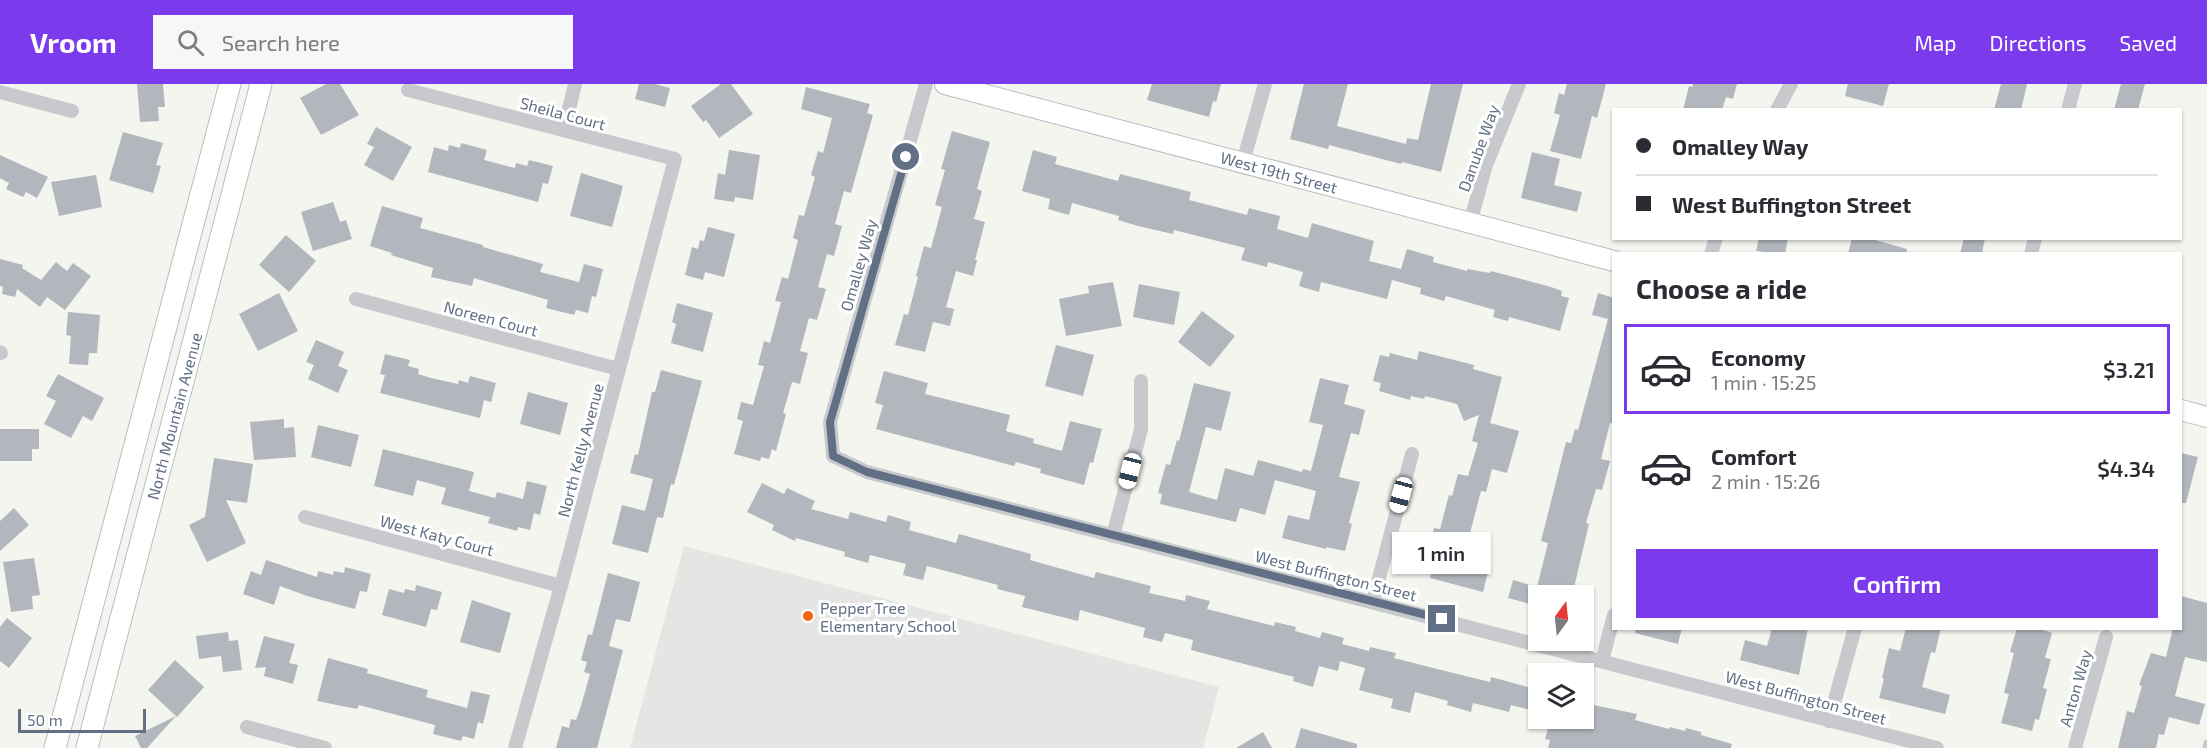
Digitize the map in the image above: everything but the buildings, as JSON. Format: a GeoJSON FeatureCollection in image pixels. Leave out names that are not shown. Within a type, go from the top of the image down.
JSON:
{"type":"FeatureCollection","features":[{"type":"Feature","properties":{"kind":"main road","name":"North Mountain Avenue"},"geometry":{"type":"LineString","coordinates":[[55,748],[230,84]]}},
{"type":"Feature","properties":{"kind":"main road","name":"North Mountain Avenue"},"geometry":{"type":"LineString","coordinates":[[87,748],[261,84]]}},
{"type":"Feature","properties":{"kind":"main road","name":"West 19th Street"},"geometry":{"type":"LineString","coordinates":[[945,84],[1612,260]]}},
{"type":"Feature","properties":{"kind":"main road"},"geometry":{"type":"LineString","coordinates":[[2182,410],[2207,417]]}},
{"type":"Feature","properties":{"kind":"street"},"geometry":{"type":"LineString","coordinates":[[564,130],[575,84]]}},
{"type":"Feature","properties":{"kind":"street","name":"Omalley Way"},"geometry":{"type":"LineString","coordinates":[[833,456],[830,422],[926,84]]}},
{"type":"Feature","properties":{"kind":"street"},"geometry":{"type":"LineString","coordinates":[[1243,162],[1264,84]]}},
{"type":"Feature","properties":{"kind":"street","name":"Danube Way"},"geometry":{"type":"LineString","coordinates":[[1470,223],[1486,165],[1519,84]]}},
{"type":"Feature","properties":{"kind":"street"},"geometry":{"type":"LineString","coordinates":[[1777,108],[1791,84]]}},
{"type":"Feature","properties":{"kind":"street"},"geometry":{"type":"LineString","coordinates":[[2069,108],[2075,84]]}},
{"type":"Feature","properties":{"kind":"street","name":"Sheila Court"},"geometry":{"type":"LineString","coordinates":[[408,90],[675,159]]}},
{"type":"Feature","properties":{"kind":"street"},"geometry":{"type":"LineString","coordinates":[[0,92],[72,111]]}},
{"type":"Feature","properties":{"kind":"street","name":"North Kelly Avenue"},"geometry":{"type":"LineString","coordinates":[[515,748],[561,586],[675,159]]}},
{"type":"Feature","properties":{"kind":"street","name":"Noreen Court"},"geometry":{"type":"LineString","coordinates":[[356,299],[618,369]]}},
{"type":"Feature","properties":{"kind":"street"},"geometry":{"type":"LineString","coordinates":[[1113,536],[1140,429],[1141,381]]}},
{"type":"Feature","properties":{"kind":"street"},"geometry":{"type":"LineString","coordinates":[[1373,601],[1412,454]]}},
{"type":"Feature","properties":{"kind":"street","name":"West Buffington Street"},"geometry":{"type":"LineString","coordinates":[[833,456],[867,472],[1373,601],[1933,748]]}},
{"type":"Feature","properties":{"kind":"street","name":"West Katy Court"},"geometry":{"type":"LineString","coordinates":[[305,517],[561,586]]}},
{"type":"Feature","properties":{"kind":"street"},"geometry":{"type":"LineString","coordinates":[[1602,661],[1612,623]]}},
{"type":"Feature","properties":{"kind":"street"},"geometry":{"type":"LineString","coordinates":[[1829,721],[1854,630]]}},
{"type":"Feature","properties":{"kind":"street","name":"Anton Way"},"geometry":{"type":"LineString","coordinates":[[2075,748],[2106,637]]}},
{"type":"Feature","properties":{"kind":"street"},"geometry":{"type":"LineString","coordinates":[[247,727],[325,748]]}},
{"type":"Feature","properties":{"kind":"lane"},"geometry":{"type":"LineString","coordinates":[[2206,748],[2207,743]]}},
{"type":"Feature","properties":{"kind":"shaded area","name":"Pepper Tree Elementary School"},"geometry":{"type":"Polygon","coordinates":[[[684,546],[1219,687],[1203,748],[630,748],[684,546]]]}},
{"type":"Feature","properties":{"kind":"place","name":"Pepper Tree Elementary School"},"geometry":{"type":"Point","coordinates":[808,616]}},
{"type":"Feature","properties":{"kind":"route"},"geometry":{"type":"LineString","coordinates":[[906,157],[830,422],[833,456],[867,472],[1442,619]]}}]}
